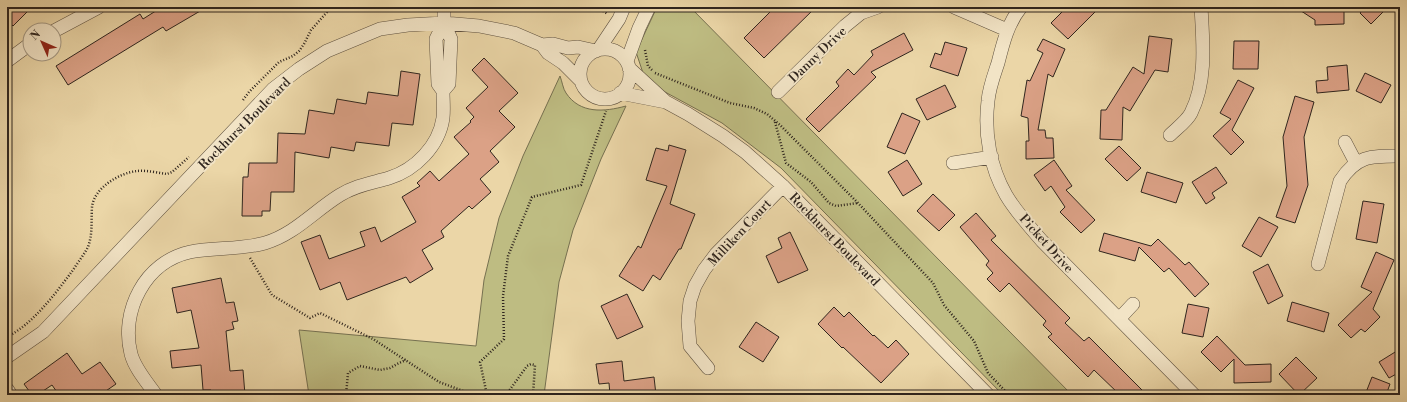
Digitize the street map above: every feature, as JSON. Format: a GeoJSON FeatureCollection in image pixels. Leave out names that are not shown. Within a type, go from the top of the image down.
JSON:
{"type":"FeatureCollection","features":[{"type":"Feature","properties":{"kind":"street"},"geometry":{"type":"LineString","coordinates":[[62,27],[99,7]]}},
{"type":"Feature","properties":{"kind":"street"},"geometry":{"type":"LineString","coordinates":[[156,395],[140,373],[131,356],[129,342],[128,328],[130,314],[139,291],[146,279],[157,269],[178,256],[189,252],[243,247],[263,244],[276,239],[291,232],[342,194],[357,186],[389,178],[403,172],[417,163],[426,154],[438,134],[443,119],[443,91],[438,84],[436,40],[444,23],[444,7]]}},
{"type":"Feature","properties":{"kind":"street"},"geometry":{"type":"LineString","coordinates":[[624,7],[619,19],[597,50],[586,58],[580,72],[581,81],[585,89],[591,95],[599,98],[608,99],[616,96],[620,94],[628,84],[630,76],[628,64],[639,28],[649,7]]}},
{"type":"Feature","properties":{"kind":"street","name":"Danny Drive"},"geometry":{"type":"LineString","coordinates":[[778,92],[845,26],[861,13],[878,7]]}},
{"type":"Feature","properties":{"kind":"street"},"geometry":{"type":"LineString","coordinates":[[954,7],[1007,30]]}},
{"type":"Feature","properties":{"kind":"street","name":"Picket Drive"},"geometry":{"type":"LineString","coordinates":[[1021,7],[1007,30],[991,82],[988,100],[986,118],[987,138],[997,175],[1006,195],[1028,225],[1194,395]]}},
{"type":"Feature","properties":{"kind":"street"},"geometry":{"type":"LineString","coordinates":[[1170,135],[1190,114],[1198,94],[1202,71],[1203,48],[1201,7]]}},
{"type":"Feature","properties":{"kind":"street","name":"Rockhurst Boulevard"},"geometry":{"type":"LineString","coordinates":[[7,357],[42,332],[274,89],[298,69],[327,51],[380,29],[444,23],[479,26],[514,33],[542,45],[553,44],[568,48],[578,47],[597,50]]}},
{"type":"Feature","properties":{"kind":"street","name":"Rockhurst Boulevard"},"geometry":{"type":"LineString","coordinates":[[542,45],[548,53],[563,63],[581,81]]}},
{"type":"Feature","properties":{"kind":"street"},"geometry":{"type":"LineString","coordinates":[[7,61],[22,50]]}},
{"type":"Feature","properties":{"kind":"street"},"geometry":{"type":"LineString","coordinates":[[597,50],[614,50],[621,55],[628,64]]}},
{"type":"Feature","properties":{"kind":"street","name":"Rockhurst Boulevard"},"geometry":{"type":"LineString","coordinates":[[628,64],[666,102],[723,136],[756,161],[783,186],[988,395]]}},
{"type":"Feature","properties":{"kind":"street","name":"Rockhurst Boulevard"},"geometry":{"type":"LineString","coordinates":[[620,94],[666,102]]}},
{"type":"Feature","properties":{"kind":"street"},"geometry":{"type":"LineString","coordinates":[[1345,142],[1356,163]]}},
{"type":"Feature","properties":{"kind":"street"},"geometry":{"type":"LineString","coordinates":[[1318,264],[1340,181],[1347,170],[1365,158],[1377,156],[1400,156]]}},
{"type":"Feature","properties":{"kind":"street"},"geometry":{"type":"LineString","coordinates":[[953,163],[992,157]]}},
{"type":"Feature","properties":{"kind":"street","name":"Milliken Court"},"geometry":{"type":"LineString","coordinates":[[708,368],[690,346],[688,321],[690,301],[695,286],[704,270],[716,254],[783,186]]}},
{"type":"Feature","properties":{"kind":"street"},"geometry":{"type":"LineString","coordinates":[[1119,319],[1133,304]]}},
{"type":"Feature","properties":{"kind":"street"},"geometry":{"type":"LineString","coordinates":[[7,389],[11,395]]}},
{"type":"Feature","properties":{"kind":"path"},"geometry":{"type":"LineString","coordinates":[[242,102],[249,92],[272,68],[279,62],[293,56],[299,51],[311,30],[330,7]]}},
{"type":"Feature","properties":{"kind":"path"},"geometry":{"type":"LineString","coordinates":[[646,44],[645,50],[648,66],[655,74],[730,103],[754,108],[767,114],[775,121],[858,203],[933,283],[944,306],[974,341],[988,373],[1009,395]]}},
{"type":"Feature","properties":{"kind":"path"},"geometry":{"type":"LineString","coordinates":[[487,395],[480,362],[504,339],[503,296],[508,256],[532,197],[581,185],[606,111]]}},
{"type":"Feature","properties":{"kind":"path"},"geometry":{"type":"LineString","coordinates":[[775,121],[786,163],[811,182],[829,203],[836,206],[858,203]]}},
{"type":"Feature","properties":{"kind":"path"},"geometry":{"type":"LineString","coordinates":[[7,338],[47,303],[83,256],[91,235],[93,222],[92,206],[94,200],[104,186],[120,176],[137,171],[167,174],[172,172],[193,153]]}},
{"type":"Feature","properties":{"kind":"path"},"geometry":{"type":"LineString","coordinates":[[243,247],[272,295],[310,318],[320,314],[373,339],[439,382],[474,395]]}},
{"type":"Feature","properties":{"kind":"path"},"geometry":{"type":"LineString","coordinates":[[346,395],[348,373],[360,366],[380,370],[390,368],[406,360]]}},
{"type":"Feature","properties":{"kind":"path"},"geometry":{"type":"LineString","coordinates":[[506,395],[527,366],[531,364],[535,365],[533,395]]}},
{"type":"Feature","properties":{"kind":"shaded area"},"geometry":{"type":"Polygon","coordinates":[[[657,7],[690,7],[1072,395],[1003,395],[781,168],[722,123],[654,86],[644,76],[636,52],[657,7]]]}},
{"type":"Feature","properties":{"kind":"shaded area"},"geometry":{"type":"Polygon","coordinates":[[[560,76],[566,93],[578,105],[593,110],[626,106],[601,159],[573,230],[559,282],[544,395],[309,395],[299,330],[476,346],[484,280],[499,218],[523,156],[560,76]]]}},
{"type":"Feature","properties":{"kind":"building"},"geometry":{"type":"Polygon","coordinates":[[[7,7],[32,7],[13,26],[7,20],[7,7]]]}},
{"type":"Feature","properties":{"kind":"building"},"geometry":{"type":"Polygon","coordinates":[[[162,7],[207,7],[166,31],[163,27],[68,85],[56,66],[140,14],[143,19],[162,7]]]}},
{"type":"Feature","properties":{"kind":"building"},"geometry":{"type":"Polygon","coordinates":[[[775,7],[816,7],[764,58],[744,38],[775,7]]]}},
{"type":"Feature","properties":{"kind":"building"},"geometry":{"type":"Polygon","coordinates":[[[1067,7],[1100,7],[1068,39],[1051,23],[1067,7]]]}},
{"type":"Feature","properties":{"kind":"building"},"geometry":{"type":"Polygon","coordinates":[[[1295,7],[1344,7],[1344,24],[1315,25],[1315,20],[1295,7]]]}},
{"type":"Feature","properties":{"kind":"building"},"geometry":{"type":"Polygon","coordinates":[[[1365,7],[1388,7],[1371,24],[1360,13],[1365,7]]]}},
{"type":"Feature","properties":{"kind":"building"},"geometry":{"type":"Polygon","coordinates":[[[904,33],[913,50],[871,72],[876,77],[819,132],[806,119],[839,86],[836,82],[848,69],[854,75],[873,55],[871,51],[904,33]]]}},
{"type":"Feature","properties":{"kind":"building"},"geometry":{"type":"Polygon","coordinates":[[[1149,36],[1172,39],[1168,72],[1155,70],[1130,111],[1123,107],[1122,140],[1100,139],[1101,110],[1106,110],[1133,67],[1144,74],[1149,36]]]}},
{"type":"Feature","properties":{"kind":"building"},"geometry":{"type":"Polygon","coordinates":[[[1043,39],[1065,49],[1053,77],[1048,74],[1038,130],[1045,130],[1046,138],[1053,138],[1054,158],[1026,159],[1026,141],[1029,141],[1028,118],[1021,116],[1027,80],[1030,81],[1043,53],[1037,50],[1043,39]]]}},
{"type":"Feature","properties":{"kind":"building"},"geometry":{"type":"Polygon","coordinates":[[[1234,41],[1259,41],[1258,69],[1233,69],[1234,41]]]}},
{"type":"Feature","properties":{"kind":"building"},"geometry":{"type":"Polygon","coordinates":[[[945,42],[967,48],[958,76],[930,67],[935,53],[941,55],[945,42]]]}},
{"type":"Feature","properties":{"kind":"building"},"geometry":{"type":"Polygon","coordinates":[[[484,58],[518,93],[499,111],[515,127],[490,151],[499,162],[480,179],[491,192],[472,209],[469,206],[441,231],[444,237],[422,250],[433,269],[410,283],[406,277],[347,300],[340,282],[320,290],[301,242],[320,235],[329,259],[365,246],[360,232],[375,227],[381,242],[416,222],[402,197],[420,186],[417,183],[430,171],[439,181],[469,154],[454,137],[471,122],[470,121],[474,117],[466,108],[488,87],[472,70],[484,58]]]}},
{"type":"Feature","properties":{"kind":"building"},"geometry":{"type":"Polygon","coordinates":[[[1347,65],[1349,90],[1317,93],[1316,81],[1328,80],[1327,67],[1347,65]]]}},
{"type":"Feature","properties":{"kind":"building"},"geometry":{"type":"Polygon","coordinates":[[[401,71],[420,74],[413,125],[392,123],[389,146],[356,142],[354,151],[331,147],[329,158],[295,152],[294,192],[271,192],[270,211],[262,211],[262,216],[242,216],[243,177],[248,177],[249,163],[277,163],[278,133],[305,134],[309,110],[334,114],[337,99],[366,104],[368,92],[398,96],[401,71]]]}},
{"type":"Feature","properties":{"kind":"building"},"geometry":{"type":"Polygon","coordinates":[[[1365,73],[1391,85],[1381,103],[1356,91],[1365,73]]]}},
{"type":"Feature","properties":{"kind":"building"},"geometry":{"type":"Polygon","coordinates":[[[1238,80],[1254,88],[1232,130],[1244,142],[1231,155],[1213,136],[1231,119],[1220,113],[1238,80]]]}},
{"type":"Feature","properties":{"kind":"building"},"geometry":{"type":"Polygon","coordinates":[[[945,85],[956,107],[927,120],[916,99],[945,85]]]}},
{"type":"Feature","properties":{"kind":"building"},"geometry":{"type":"Polygon","coordinates":[[[1295,96],[1314,102],[1304,137],[1308,185],[1295,223],[1276,217],[1287,186],[1283,137],[1295,96]]]}},
{"type":"Feature","properties":{"kind":"building"},"geometry":{"type":"Polygon","coordinates":[[[902,113],[920,121],[905,154],[887,147],[902,113]]]}},
{"type":"Feature","properties":{"kind":"building"},"geometry":{"type":"Polygon","coordinates":[[[669,145],[686,150],[670,204],[695,214],[681,249],[679,249],[660,280],[653,275],[643,291],[619,276],[638,246],[641,248],[667,186],[646,180],[656,148],[668,151],[669,145]]]}},
{"type":"Feature","properties":{"kind":"building"},"geometry":{"type":"Polygon","coordinates":[[[1119,146],[1141,168],[1127,181],[1105,159],[1119,146]]]}},
{"type":"Feature","properties":{"kind":"building"},"geometry":{"type":"Polygon","coordinates":[[[907,160],[922,184],[903,196],[888,172],[907,160]]]}},
{"type":"Feature","properties":{"kind":"building"},"geometry":{"type":"Polygon","coordinates":[[[1054,160],[1072,186],[1066,190],[1095,220],[1081,233],[1060,212],[1065,207],[1051,186],[1045,191],[1034,175],[1054,160]]]}},
{"type":"Feature","properties":{"kind":"building"},"geometry":{"type":"Polygon","coordinates":[[[1216,167],[1227,183],[1212,193],[1215,198],[1206,204],[1192,182],[1216,167]]]}},
{"type":"Feature","properties":{"kind":"building"},"geometry":{"type":"Polygon","coordinates":[[[1147,172],[1183,183],[1176,203],[1141,192],[1147,172]]]}},
{"type":"Feature","properties":{"kind":"building"},"geometry":{"type":"Polygon","coordinates":[[[933,194],[955,215],[939,231],[917,211],[933,194]]]}},
{"type":"Feature","properties":{"kind":"building"},"geometry":{"type":"Polygon","coordinates":[[[1363,201],[1384,204],[1377,243],[1356,239],[1363,201]]]}},
{"type":"Feature","properties":{"kind":"building"},"geometry":{"type":"Polygon","coordinates":[[[976,213],[996,236],[991,240],[1070,318],[1065,323],[1084,341],[1089,337],[1147,395],[1120,395],[1094,370],[1088,377],[1048,337],[1052,334],[1043,325],[1046,321],[1009,283],[1000,292],[987,279],[993,273],[986,265],[989,261],[960,227],[976,213]]]}},
{"type":"Feature","properties":{"kind":"building"},"geometry":{"type":"Polygon","coordinates":[[[1259,217],[1278,227],[1261,257],[1242,246],[1259,217]]]}},
{"type":"Feature","properties":{"kind":"building"},"geometry":{"type":"Polygon","coordinates":[[[790,232],[808,270],[778,283],[766,256],[782,248],[778,238],[790,232]]]}},
{"type":"Feature","properties":{"kind":"building"},"geometry":{"type":"Polygon","coordinates":[[[1104,233],[1151,246],[1158,239],[1185,265],[1189,262],[1209,284],[1195,297],[1169,268],[1164,272],[1139,247],[1135,261],[1099,251],[1104,233]]]}},
{"type":"Feature","properties":{"kind":"building"},"geometry":{"type":"Polygon","coordinates":[[[1376,252],[1394,260],[1373,309],[1380,317],[1365,332],[1361,329],[1351,338],[1338,325],[1372,292],[1361,287],[1376,252]]]}},
{"type":"Feature","properties":{"kind":"building"},"geometry":{"type":"Polygon","coordinates":[[[1268,264],[1283,296],[1268,304],[1253,272],[1268,264]]]}},
{"type":"Feature","properties":{"kind":"building"},"geometry":{"type":"Polygon","coordinates":[[[221,278],[226,303],[234,302],[238,321],[232,322],[234,329],[226,331],[230,371],[243,370],[245,395],[211,395],[211,390],[203,390],[201,365],[172,368],[170,351],[199,348],[191,310],[177,313],[172,288],[221,278]]]}},
{"type":"Feature","properties":{"kind":"building"},"geometry":{"type":"Polygon","coordinates":[[[627,294],[643,327],[617,339],[601,306],[627,294]]]}},
{"type":"Feature","properties":{"kind":"building"},"geometry":{"type":"Polygon","coordinates":[[[1292,302],[1329,313],[1324,332],[1287,321],[1292,302]]]}},
{"type":"Feature","properties":{"kind":"building"},"geometry":{"type":"Polygon","coordinates":[[[1188,304],[1209,308],[1203,337],[1182,333],[1188,304]]]}},
{"type":"Feature","properties":{"kind":"building"},"geometry":{"type":"Polygon","coordinates":[[[834,307],[844,317],[849,312],[873,336],[874,335],[888,348],[896,340],[909,354],[881,383],[818,324],[834,307]]]}},
{"type":"Feature","properties":{"kind":"building"},"geometry":{"type":"Polygon","coordinates":[[[756,322],[779,337],[763,362],[739,347],[756,322]]]}},
{"type":"Feature","properties":{"kind":"building"},"geometry":{"type":"Polygon","coordinates":[[[1217,336],[1245,365],[1271,364],[1271,382],[1234,383],[1234,359],[1221,372],[1201,352],[1217,336]]]}},
{"type":"Feature","properties":{"kind":"building"},"geometry":{"type":"Polygon","coordinates":[[[1400,349],[1400,372],[1389,378],[1379,362],[1400,349]]]}},
{"type":"Feature","properties":{"kind":"building"},"geometry":{"type":"Polygon","coordinates":[[[67,353],[82,374],[100,362],[116,384],[100,395],[59,395],[52,385],[37,395],[32,395],[24,384],[67,353]]]}},
{"type":"Feature","properties":{"kind":"building"},"geometry":{"type":"Polygon","coordinates":[[[1296,357],[1317,378],[1299,395],[1279,374],[1296,357]]]}},
{"type":"Feature","properties":{"kind":"building"},"geometry":{"type":"Polygon","coordinates":[[[622,361],[624,381],[654,377],[656,395],[610,395],[609,383],[599,384],[596,364],[622,361]]]}},
{"type":"Feature","properties":{"kind":"building"},"geometry":{"type":"Polygon","coordinates":[[[1372,377],[1390,384],[1386,395],[1365,395],[1372,377]]]}}]}
